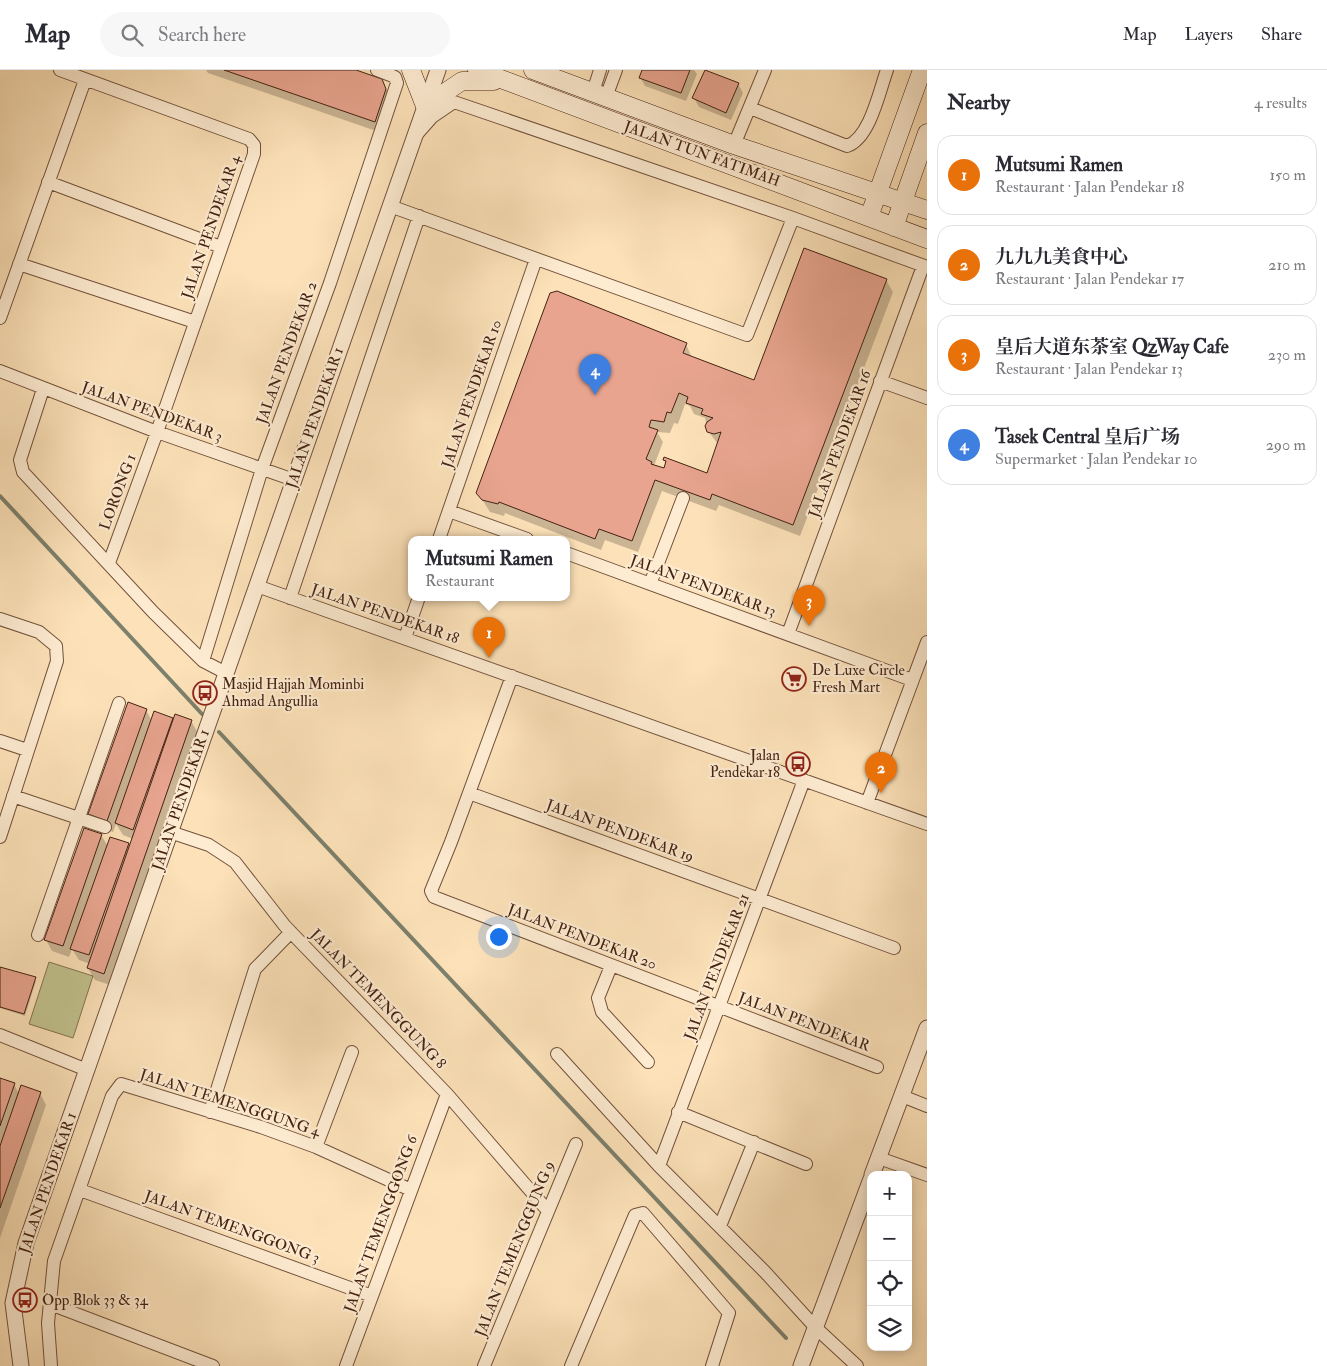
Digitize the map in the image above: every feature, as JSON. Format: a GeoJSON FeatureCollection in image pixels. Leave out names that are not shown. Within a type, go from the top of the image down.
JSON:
{"type":"FeatureCollection","features":[{"type":"Feature","properties":{"kind":"main road"},"geometry":{"type":"LineString","coordinates":[[411,70],[425,106],[462,81],[508,82]]}},
{"type":"Feature","properties":{"kind":"main road","name":"JALAN TUN FATIMAH"},"geometry":{"type":"LineString","coordinates":[[477,70],[927,238]]}},
{"type":"Feature","properties":{"kind":"main road","name":"JALAN TUN FATIMAH"},"geometry":{"type":"LineString","coordinates":[[533,70],[734,144],[878,191],[927,210]]}},
{"type":"Feature","properties":{"kind":"main road"},"geometry":{"type":"LineString","coordinates":[[869,217],[922,70]]}},
{"type":"Feature","properties":{"kind":"main road"},"geometry":{"type":"LineString","coordinates":[[600,94],[592,99],[597,108],[643,124],[648,134]]}},
{"type":"Feature","properties":{"kind":"main road"},"geometry":{"type":"LineString","coordinates":[[894,227],[927,133]]}},
{"type":"Feature","properties":{"kind":"street","name":"JALAN PENDEKAR 4"},"geometry":{"type":"LineString","coordinates":[[60,70],[249,139],[254,145],[254,154],[158,432]]}},
{"type":"Feature","properties":{"kind":"street","name":"JALAN PENDEKAR 2"},"geometry":{"type":"LineString","coordinates":[[203,661],[262,469],[330,283],[397,84],[395,77],[377,70]]}},
{"type":"Feature","properties":{"kind":"street","name":"JALAN PENDEKAR 1"},"geometry":{"type":"LineString","coordinates":[[21,1366],[13,1303],[26,1243],[438,70]]}},
{"type":"Feature","properties":{"kind":"street"},"geometry":{"type":"LineString","coordinates":[[600,70],[600,94]]}},
{"type":"Feature","properties":{"kind":"street"},"geometry":{"type":"LineString","coordinates":[[600,94],[616,70]]}},
{"type":"Feature","properties":{"kind":"street"},"geometry":{"type":"LineString","coordinates":[[734,144],[765,70]]}},
{"type":"Feature","properties":{"kind":"street"},"geometry":{"type":"LineString","coordinates":[[750,108],[847,146],[856,142],[865,131],[887,70]]}},
{"type":"Feature","properties":{"kind":"street"},"geometry":{"type":"LineString","coordinates":[[0,318],[85,80]]}},
{"type":"Feature","properties":{"kind":"street"},"geometry":{"type":"LineString","coordinates":[[414,138],[432,117],[454,102],[793,218],[925,267]]}},
{"type":"Feature","properties":{"kind":"street"},"geometry":{"type":"LineString","coordinates":[[48,182],[221,247]]}},
{"type":"Feature","properties":{"kind":"street"},"geometry":{"type":"LineString","coordinates":[[390,206],[748,335],[793,218]]}},
{"type":"Feature","properties":{"kind":"street"},"geometry":{"type":"LineString","coordinates":[[290,598],[419,216]]}},
{"type":"Feature","properties":{"kind":"street","name":"JALAN PENDEKAR 10"},"geometry":{"type":"LineString","coordinates":[[440,536],[536,259]]}},
{"type":"Feature","properties":{"kind":"street"},"geometry":{"type":"LineString","coordinates":[[19,264],[195,322]]}},
{"type":"Feature","properties":{"kind":"street","name":"JALAN PENDEKAR 16"},"geometry":{"type":"LineString","coordinates":[[788,634],[880,381],[925,267]]}},
{"type":"Feature","properties":{"kind":"street","name":"JALAN PENDEKAR 3"},"geometry":{"type":"LineString","coordinates":[[0,371],[158,432],[294,480]]}},
{"type":"Feature","properties":{"kind":"street"},"geometry":{"type":"LineString","coordinates":[[880,381],[927,398]]}},
{"type":"Feature","properties":{"kind":"street"},"geometry":{"type":"LineString","coordinates":[[43,389],[20,465],[22,472],[153,612],[203,661],[226,673]]}},
{"type":"Feature","properties":{"kind":"street","name":"LORONG 1"},"geometry":{"type":"LineString","coordinates":[[109,563],[158,432]]}},
{"type":"Feature","properties":{"kind":"street"},"geometry":{"type":"LineString","coordinates":[[650,584],[683,498]]}},
{"type":"Feature","properties":{"kind":"street"},"geometry":{"type":"LineString","coordinates":[[449,511],[520,536]]}},
{"type":"Feature","properties":{"kind":"street","name":"JALAN PENDEKAR 13"},"geometry":{"type":"LineString","coordinates":[[570,554],[912,680]]}},
{"type":"Feature","properties":{"kind":"street","name":"JALAN PENDEKAR 18"},"geometry":{"type":"LineString","coordinates":[[257,586],[927,824]]}},
{"type":"Feature","properties":{"kind":"street"},"geometry":{"type":"LineString","coordinates":[[405,638],[418,601]]}},
{"type":"Feature","properties":{"kind":"street"},"geometry":{"type":"LineString","coordinates":[[0,619],[38,632],[56,646],[57,661],[0,837]]}},
{"type":"Feature","properties":{"kind":"street"},"geometry":{"type":"LineString","coordinates":[[867,803],[927,642]]}},
{"type":"Feature","properties":{"kind":"street"},"geometry":{"type":"LineString","coordinates":[[469,794],[512,676]]}},
{"type":"Feature","properties":{"kind":"street"},"geometry":{"type":"LineString","coordinates":[[38,934],[119,703]]}},
{"type":"Feature","properties":{"kind":"street"},"geometry":{"type":"LineString","coordinates":[[0,740],[27,750]]}},
{"type":"Feature","properties":{"kind":"street","name":"JALAN PENDEKAR 21"},"geometry":{"type":"LineString","coordinates":[[659,1166],[804,780]]}},
{"type":"Feature","properties":{"kind":"street","name":"JALAN PENDEKAR 20"},"geometry":{"type":"LineString","coordinates":[[469,794],[431,891],[434,897],[720,1007]]}},
{"type":"Feature","properties":{"kind":"street","name":"JALAN PENDEKAR 19"},"geometry":{"type":"LineString","coordinates":[[469,794],[894,948]]}},
{"type":"Feature","properties":{"kind":"street"},"geometry":{"type":"LineString","coordinates":[[13,796],[105,827]]}},
{"type":"Feature","properties":{"kind":"street","name":"JALAN TEMENGGUNG 8"},"geometry":{"type":"LineString","coordinates":[[170,832],[209,846],[234,862],[291,932],[447,1094],[548,1211]]}},
{"type":"Feature","properties":{"kind":"street"},"geometry":{"type":"LineString","coordinates":[[210,1112],[255,969],[291,932]]}},
{"type":"Feature","properties":{"kind":"street"},"geometry":{"type":"LineString","coordinates":[[611,966],[598,998],[602,1012],[648,1062]]}},
{"type":"Feature","properties":{"kind":"street","name":"JALAN PENDEKAR"},"geometry":{"type":"LineString","coordinates":[[720,1007],[877,1067]]}},
{"type":"Feature","properties":{"kind":"street"},"geometry":{"type":"LineString","coordinates":[[874,1171],[927,1028]]}},
{"type":"Feature","properties":{"kind":"street"},"geometry":{"type":"LineString","coordinates":[[0,1035],[87,1070]]}},
{"type":"Feature","properties":{"kind":"street"},"geometry":{"type":"LineString","coordinates":[[316,1147],[352,1052]]}},
{"type":"Feature","properties":{"kind":"street"},"geometry":{"type":"LineString","coordinates":[[557,1054],[659,1166],[720,1226],[816,1328],[857,1366]]}},
{"type":"Feature","properties":{"kind":"street","name":"JALAN TEMENGGUNG 4"},"geometry":{"type":"LineString","coordinates":[[80,1190],[112,1096],[121,1084],[316,1147],[411,1190]]}},
{"type":"Feature","properties":{"kind":"street","name":"JALAN TEMENGGONG 6"},"geometry":{"type":"LineString","coordinates":[[346,1366],[447,1094]]}},
{"type":"Feature","properties":{"kind":"street"},"geometry":{"type":"LineString","coordinates":[[902,1096],[927,1106]]}},
{"type":"Feature","properties":{"kind":"street"},"geometry":{"type":"LineString","coordinates":[[678,1112],[806,1164]]}},
{"type":"Feature","properties":{"kind":"street"},"geometry":{"type":"LineString","coordinates":[[720,1226],[754,1142]]}},
{"type":"Feature","properties":{"kind":"street","name":"JALAN TEMENGGUNG 9"},"geometry":{"type":"LineString","coordinates":[[484,1366],[576,1144]]}},
{"type":"Feature","properties":{"kind":"street"},"geometry":{"type":"LineString","coordinates":[[879,1158],[927,1175]]}},
{"type":"Feature","properties":{"kind":"street"},"geometry":{"type":"LineString","coordinates":[[51,1366],[48,1323],[54,1261],[80,1190]]}},
{"type":"Feature","properties":{"kind":"street","name":"JALAN TEMENGGONG 3"},"geometry":{"type":"LineString","coordinates":[[80,1190],[372,1296]]}},
{"type":"Feature","properties":{"kind":"street"},"geometry":{"type":"LineString","coordinates":[[801,1366],[867,1190]]}},
{"type":"Feature","properties":{"kind":"street"},"geometry":{"type":"LineString","coordinates":[[571,1366],[635,1215],[643,1213],[729,1313],[712,1366]]}},
{"type":"Feature","properties":{"kind":"street"},"geometry":{"type":"LineString","coordinates":[[50,1304],[213,1366]]}},
{"type":"Feature","properties":{"kind":"green space"},"geometry":{"type":"Polygon","coordinates":[[[49,962],[93,976],[73,1038],[29,1024],[49,962]]]}},
{"type":"Feature","properties":{"kind":"building"},"geometry":{"type":"Polygon","coordinates":[[[224,70],[356,70],[382,79],[386,89],[375,122],[224,70]]]}},
{"type":"Feature","properties":{"kind":"building"},"geometry":{"type":"Polygon","coordinates":[[[642,70],[690,70],[681,93],[639,78],[642,70]]]}},
{"type":"Feature","properties":{"kind":"building"},"geometry":{"type":"Polygon","coordinates":[[[705,70],[739,83],[726,113],[692,98],[705,70]]]}},
{"type":"Feature","properties":{"kind":"building"},"geometry":{"type":"Polygon","coordinates":[[[804,248],[887,279],[793,525],[712,494],[710,500],[655,480],[632,541],[599,529],[595,539],[499,502],[498,504],[482,500],[476,493],[550,293],[557,291],[687,343],[683,353],[754,380],[804,248]],[[679,393],[671,413],[667,412],[664,422],[651,420],[649,427],[658,430],[646,459],[652,462],[651,464],[664,468],[666,461],[663,460],[664,457],[707,473],[721,432],[714,434],[707,432],[705,426],[713,418],[701,414],[703,409],[686,403],[688,397],[679,393]]]}},
{"type":"Feature","properties":{"kind":"building"},"geometry":{"type":"Polygon","coordinates":[[[128,702],[147,709],[107,821],[88,814],[128,702]]]}},
{"type":"Feature","properties":{"kind":"building"},"geometry":{"type":"Polygon","coordinates":[[[154,711],[173,718],[133,830],[115,823],[154,711]]]}},
{"type":"Feature","properties":{"kind":"building"},"geometry":{"type":"Polygon","coordinates":[[[175,714],[192,720],[104,974],[87,968],[175,714]]]}},
{"type":"Feature","properties":{"kind":"building"},"geometry":{"type":"Polygon","coordinates":[[[84,828],[102,834],[63,946],[44,940],[84,828]]]}},
{"type":"Feature","properties":{"kind":"building"},"geometry":{"type":"Polygon","coordinates":[[[110,837],[129,843],[89,955],[70,949],[110,837]]]}},
{"type":"Feature","properties":{"kind":"building"},"geometry":{"type":"Polygon","coordinates":[[[0,967],[36,977],[24,1014],[0,1007],[0,967]]]}},
{"type":"Feature","properties":{"kind":"building"},"geometry":{"type":"Polygon","coordinates":[[[0,1078],[15,1083],[0,1126],[0,1078]]]}},
{"type":"Feature","properties":{"kind":"building"},"geometry":{"type":"Polygon","coordinates":[[[21,1085],[41,1092],[0,1208],[0,1146],[21,1085]]]}},
{"type":"Feature","properties":{"kind":"waterway"},"geometry":{"type":"LineString","coordinates":[[0,496],[202,714]]}},
{"type":"Feature","properties":{"kind":"waterway"},"geometry":{"type":"LineString","coordinates":[[219,732],[786,1338]]}},
{"type":"Feature","properties":{"kind":"place","name":"Tasek Central 皇后广场"},"geometry":{"type":"Point","coordinates":[595,395]}},
{"type":"Feature","properties":{"kind":"place","name":"皇后大道东茶室 QzWay Cafe"},"geometry":{"type":"Point","coordinates":[809,626]}},
{"type":"Feature","properties":{"kind":"place","name":"Mutsumi Ramen"},"geometry":{"type":"Point","coordinates":[489,658]}},
{"type":"Feature","properties":{"kind":"place","name":"De Luxe Circle Fresh Mart"},"geometry":{"type":"Point","coordinates":[794,679]}},
{"type":"Feature","properties":{"kind":"place","name":"Masjid Hajjah Mominbi Ahmad Angullia"},"geometry":{"type":"Point","coordinates":[205,693]}},
{"type":"Feature","properties":{"kind":"place","name":"Jalan Pendekar 18"},"geometry":{"type":"Point","coordinates":[798,764]}},
{"type":"Feature","properties":{"kind":"place","name":"九九九美食中心"},"geometry":{"type":"Point","coordinates":[881,793]}},
{"type":"Feature","properties":{"kind":"place","name":"Opp Blok 33 & 34"},"geometry":{"type":"Point","coordinates":[25,1300]}}]}
